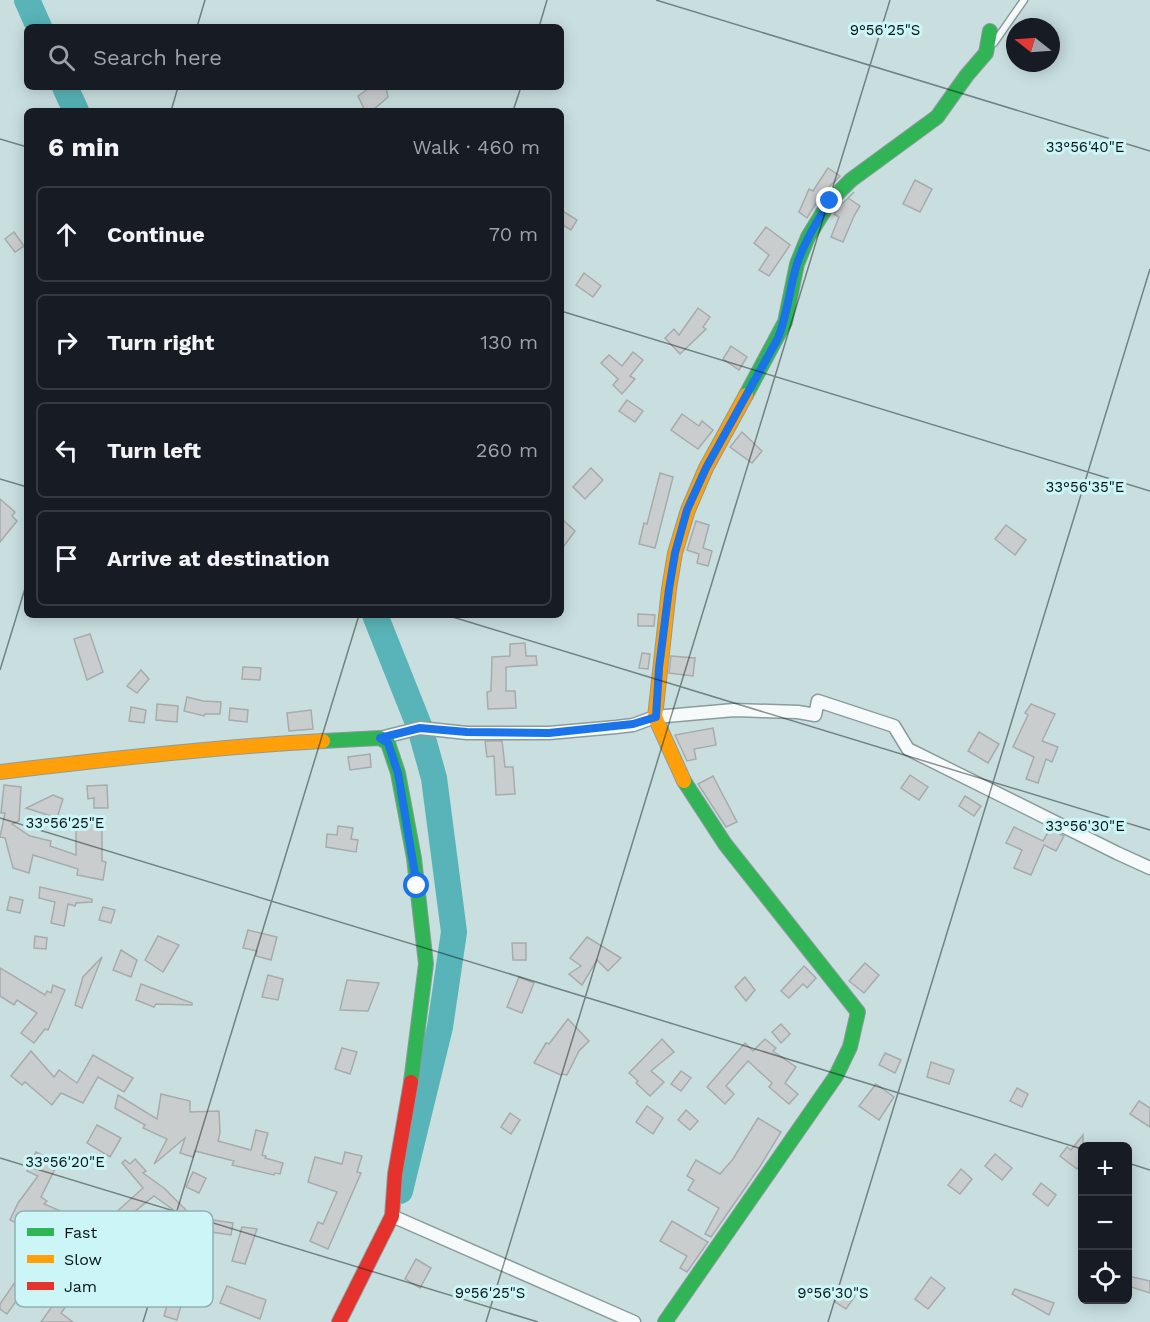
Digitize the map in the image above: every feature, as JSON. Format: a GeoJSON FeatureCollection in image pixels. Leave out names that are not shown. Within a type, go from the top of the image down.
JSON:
{"type":"FeatureCollection","features":[{"type":"Feature","properties":{"kind":"street"},"geometry":{"type":"LineString","coordinates":[[665,1322],[836,1076],[849,1047],[858,1012],[725,844],[685,783],[656,717],[659,668],[675,553],[687,510],[706,468],[785,322],[797,264],[808,237],[830,201],[851,180],[937,117],[986,53],[990,31]]}},
{"type":"Feature","properties":{"kind":"street"},"geometry":{"type":"LineString","coordinates":[[0,772],[238,746],[380,738],[420,728],[467,732],[549,733],[633,724],[656,717],[734,710],[798,712],[815,715],[818,701],[894,726],[908,749],[1117,854],[1150,868]]}},
{"type":"Feature","properties":{"kind":"street"},"geometry":{"type":"LineString","coordinates":[[339,1322],[392,1216],[395,1174],[410,1097],[426,964],[414,858],[398,773],[388,743],[380,738]]}},
{"type":"Feature","properties":{"kind":"street"},"geometry":{"type":"LineString","coordinates":[[392,1216],[634,1322]]}},
{"type":"Feature","properties":{"kind":"lane"},"geometry":{"type":"LineString","coordinates":[[986,53],[1024,0]]}},
{"type":"Feature","properties":{"kind":"building"},"geometry":{"type":"Polygon","coordinates":[[[367,90],[387,90],[388,97],[375,108],[364,108],[358,96],[367,90]]]}},
{"type":"Feature","properties":{"kind":"building"},"geometry":{"type":"Polygon","coordinates":[[[828,168],[840,176],[821,195],[807,218],[799,212],[809,189],[813,191],[828,168]]]}},
{"type":"Feature","properties":{"kind":"building"},"geometry":{"type":"Polygon","coordinates":[[[915,180],[932,189],[920,212],[903,204],[915,180]]]}},
{"type":"Feature","properties":{"kind":"building"},"geometry":{"type":"Polygon","coordinates":[[[848,198],[860,206],[843,242],[831,237],[839,217],[834,214],[848,198]]]}},
{"type":"Feature","properties":{"kind":"building"},"geometry":{"type":"Polygon","coordinates":[[[564,212],[577,220],[571,230],[564,226],[564,212]]]}},
{"type":"Feature","properties":{"kind":"building"},"geometry":{"type":"Polygon","coordinates":[[[766,227],[790,245],[769,276],[759,270],[769,255],[754,243],[766,227]]]}},
{"type":"Feature","properties":{"kind":"building"},"geometry":{"type":"Polygon","coordinates":[[[14,232],[24,246],[15,252],[5,239],[14,232]]]}},
{"type":"Feature","properties":{"kind":"building"},"geometry":{"type":"Polygon","coordinates":[[[584,273],[601,286],[593,297],[576,285],[584,273]]]}},
{"type":"Feature","properties":{"kind":"building"},"geometry":{"type":"Polygon","coordinates":[[[698,308],[710,317],[703,327],[706,329],[680,354],[665,338],[674,329],[679,335],[698,308]]]}},
{"type":"Feature","properties":{"kind":"building"},"geometry":{"type":"Polygon","coordinates":[[[731,346],[747,357],[739,370],[723,359],[731,346]]]}},
{"type":"Feature","properties":{"kind":"building"},"geometry":{"type":"Polygon","coordinates":[[[633,352],[643,360],[630,376],[635,379],[622,394],[613,385],[618,379],[601,363],[609,355],[622,366],[633,352]]]}},
{"type":"Feature","properties":{"kind":"building"},"geometry":{"type":"Polygon","coordinates":[[[627,400],[643,411],[635,422],[619,411],[627,400]]]}},
{"type":"Feature","properties":{"kind":"building"},"geometry":{"type":"Polygon","coordinates":[[[682,414],[699,426],[702,421],[713,430],[698,449],[671,430],[682,414]]]}},
{"type":"Feature","properties":{"kind":"building"},"geometry":{"type":"Polygon","coordinates":[[[742,432],[762,451],[752,463],[730,447],[742,432]]]}},
{"type":"Feature","properties":{"kind":"building"},"geometry":{"type":"Polygon","coordinates":[[[591,468],[603,480],[585,499],[573,487],[591,468]]]}},
{"type":"Feature","properties":{"kind":"building"},"geometry":{"type":"Polygon","coordinates":[[[660,473],[673,477],[655,548],[639,544],[644,523],[647,524],[660,473]]]}},
{"type":"Feature","properties":{"kind":"building"},"geometry":{"type":"Polygon","coordinates":[[[0,499],[15,512],[12,516],[17,521],[0,542],[0,499]]]}},
{"type":"Feature","properties":{"kind":"building"},"geometry":{"type":"Polygon","coordinates":[[[564,521],[575,531],[564,546],[564,521]]]}},
{"type":"Feature","properties":{"kind":"building"},"geometry":{"type":"Polygon","coordinates":[[[696,521],[709,525],[703,548],[712,551],[708,566],[697,563],[699,554],[687,550],[696,521]]]}},
{"type":"Feature","properties":{"kind":"building"},"geometry":{"type":"Polygon","coordinates":[[[1006,525],[1026,540],[1015,555],[995,539],[1006,525]]]}},
{"type":"Feature","properties":{"kind":"building"},"geometry":{"type":"Polygon","coordinates":[[[638,614],[655,615],[654,626],[638,626],[638,614]]]}},
{"type":"Feature","properties":{"kind":"building"},"geometry":{"type":"Polygon","coordinates":[[[90,634],[103,672],[87,680],[74,639],[90,634]]]}},
{"type":"Feature","properties":{"kind":"building"},"geometry":{"type":"Polygon","coordinates":[[[525,643],[526,656],[536,656],[537,665],[506,667],[506,691],[515,691],[516,708],[488,709],[487,692],[491,691],[492,657],[510,656],[510,644],[525,643]]]}},
{"type":"Feature","properties":{"kind":"building"},"geometry":{"type":"Polygon","coordinates":[[[642,653],[650,654],[648,669],[639,668],[642,653]]]}},
{"type":"Feature","properties":{"kind":"building"},"geometry":{"type":"Polygon","coordinates":[[[671,656],[695,658],[693,676],[669,673],[671,656]]]}},
{"type":"Feature","properties":{"kind":"building"},"geometry":{"type":"Polygon","coordinates":[[[243,667],[261,668],[260,680],[242,679],[243,667]]]}},
{"type":"Feature","properties":{"kind":"building"},"geometry":{"type":"Polygon","coordinates":[[[141,670],[149,679],[137,693],[127,686],[141,670]]]}},
{"type":"Feature","properties":{"kind":"building"},"geometry":{"type":"Polygon","coordinates":[[[187,697],[221,702],[220,714],[205,714],[204,716],[184,711],[187,697]]]}},
{"type":"Feature","properties":{"kind":"building"},"geometry":{"type":"Polygon","coordinates":[[[157,704],[178,706],[177,722],[156,720],[157,704]]]}},
{"type":"Feature","properties":{"kind":"building"},"geometry":{"type":"Polygon","coordinates":[[[1031,704],[1055,714],[1042,741],[1058,747],[1052,762],[1046,759],[1038,783],[1026,779],[1034,757],[1013,747],[1028,715],[1025,713],[1031,704]]]}},
{"type":"Feature","properties":{"kind":"building"},"geometry":{"type":"Polygon","coordinates":[[[131,707],[146,710],[144,723],[129,721],[131,707]]]}},
{"type":"Feature","properties":{"kind":"building"},"geometry":{"type":"Polygon","coordinates":[[[230,708],[248,710],[247,722],[229,720],[230,708]]]}},
{"type":"Feature","properties":{"kind":"building"},"geometry":{"type":"Polygon","coordinates":[[[311,710],[313,729],[289,731],[287,713],[311,710]]]}},
{"type":"Feature","properties":{"kind":"building"},"geometry":{"type":"Polygon","coordinates":[[[713,728],[716,745],[694,749],[696,759],[687,761],[675,735],[713,728]]]}},
{"type":"Feature","properties":{"kind":"building"},"geometry":{"type":"Polygon","coordinates":[[[979,732],[999,744],[988,763],[968,751],[979,732]]]}},
{"type":"Feature","properties":{"kind":"building"},"geometry":{"type":"Polygon","coordinates":[[[485,741],[502,741],[505,767],[513,767],[515,794],[496,795],[494,756],[487,757],[485,741]]]}},
{"type":"Feature","properties":{"kind":"building"},"geometry":{"type":"Polygon","coordinates":[[[370,754],[371,767],[350,770],[348,757],[370,754]]]}},
{"type":"Feature","properties":{"kind":"building"},"geometry":{"type":"Polygon","coordinates":[[[910,775],[928,787],[919,800],[901,788],[910,775]]]}},
{"type":"Feature","properties":{"kind":"building"},"geometry":{"type":"Polygon","coordinates":[[[713,776],[737,822],[726,827],[698,784],[713,776]]]}},
{"type":"Feature","properties":{"kind":"building"},"geometry":{"type":"Polygon","coordinates":[[[4,785],[21,787],[19,821],[12,824],[30,836],[51,841],[50,846],[76,855],[76,821],[102,821],[102,861],[106,862],[103,880],[77,875],[78,869],[33,855],[29,873],[13,868],[5,838],[0,837],[5,813],[1,813],[4,785]]]}},
{"type":"Feature","properties":{"kind":"building"},"geometry":{"type":"Polygon","coordinates":[[[107,785],[108,808],[94,808],[94,798],[88,799],[87,786],[107,785]]]}},
{"type":"Feature","properties":{"kind":"building"},"geometry":{"type":"Polygon","coordinates":[[[53,795],[63,799],[57,818],[26,808],[53,795]]]}},
{"type":"Feature","properties":{"kind":"building"},"geometry":{"type":"Polygon","coordinates":[[[965,796],[981,806],[974,816],[959,806],[965,796]]]}},
{"type":"Feature","properties":{"kind":"building"},"geometry":{"type":"Polygon","coordinates":[[[338,826],[353,828],[351,839],[358,840],[356,852],[326,847],[327,834],[337,835],[338,826]]]}},
{"type":"Feature","properties":{"kind":"building"},"geometry":{"type":"Polygon","coordinates":[[[1014,827],[1043,841],[1050,829],[1064,836],[1056,851],[1044,845],[1031,875],[1014,868],[1022,850],[1006,843],[1014,827]]]}},
{"type":"Feature","properties":{"kind":"building"},"geometry":{"type":"Polygon","coordinates":[[[40,887],[92,899],[92,902],[76,903],[75,906],[68,904],[64,926],[51,923],[55,902],[39,898],[40,887]]]}},
{"type":"Feature","properties":{"kind":"building"},"geometry":{"type":"Polygon","coordinates":[[[10,897],[23,900],[20,913],[7,910],[10,897]]]}},
{"type":"Feature","properties":{"kind":"building"},"geometry":{"type":"Polygon","coordinates":[[[103,907],[115,910],[111,923],[99,920],[103,907]]]}},
{"type":"Feature","properties":{"kind":"building"},"geometry":{"type":"Polygon","coordinates":[[[248,930],[277,937],[271,960],[256,956],[257,951],[243,948],[248,930]]]}},
{"type":"Feature","properties":{"kind":"building"},"geometry":{"type":"Polygon","coordinates":[[[35,936],[47,938],[46,949],[34,948],[35,936]]]}},
{"type":"Feature","properties":{"kind":"building"},"geometry":{"type":"Polygon","coordinates":[[[158,936],[179,945],[163,972],[145,960],[158,936]]]}},
{"type":"Feature","properties":{"kind":"building"},"geometry":{"type":"Polygon","coordinates":[[[587,937],[621,958],[608,971],[597,960],[582,985],[569,974],[581,966],[570,958],[587,937]]]}},
{"type":"Feature","properties":{"kind":"building"},"geometry":{"type":"Polygon","coordinates":[[[512,943],[526,943],[526,960],[513,960],[512,943]]]}},
{"type":"Feature","properties":{"kind":"building"},"geometry":{"type":"Polygon","coordinates":[[[121,950],[137,960],[131,977],[113,970],[121,950]]]}},
{"type":"Feature","properties":{"kind":"building"},"geometry":{"type":"Polygon","coordinates":[[[102,957],[82,1008],[75,1005],[83,977],[102,957]]]}},
{"type":"Feature","properties":{"kind":"building"},"geometry":{"type":"Polygon","coordinates":[[[865,963],[879,975],[864,993],[849,981],[865,963]]]}},
{"type":"Feature","properties":{"kind":"building"},"geometry":{"type":"Polygon","coordinates":[[[804,966],[816,978],[807,988],[803,984],[789,998],[781,991],[804,966]]]}},
{"type":"Feature","properties":{"kind":"building"},"geometry":{"type":"Polygon","coordinates":[[[0,968],[45,995],[47,991],[51,993],[53,985],[65,990],[48,1030],[45,1029],[34,1043],[21,1033],[37,1013],[17,1000],[14,1005],[0,996],[0,968]]]}},
{"type":"Feature","properties":{"kind":"building"},"geometry":{"type":"Polygon","coordinates":[[[268,975],[283,979],[278,1000],[262,997],[268,975]]]}},
{"type":"Feature","properties":{"kind":"building"},"geometry":{"type":"Polygon","coordinates":[[[519,977],[534,983],[522,1013],[507,1007],[519,977]]]}},
{"type":"Feature","properties":{"kind":"building"},"geometry":{"type":"Polygon","coordinates":[[[745,977],[755,990],[746,1001],[735,987],[745,977]]]}},
{"type":"Feature","properties":{"kind":"building"},"geometry":{"type":"Polygon","coordinates":[[[347,980],[379,983],[368,1011],[340,1010],[347,980]]]}},
{"type":"Feature","properties":{"kind":"building"},"geometry":{"type":"Polygon","coordinates":[[[141,984],[192,1003],[192,1005],[156,1004],[154,1007],[136,1000],[141,984]]]}},
{"type":"Feature","properties":{"kind":"building"},"geometry":{"type":"Polygon","coordinates":[[[568,1019],[589,1041],[579,1051],[567,1075],[561,1075],[534,1063],[546,1043],[549,1044],[568,1019]]]}},
{"type":"Feature","properties":{"kind":"building"},"geometry":{"type":"Polygon","coordinates":[[[781,1024],[790,1034],[781,1043],[772,1032],[781,1024]]]}},
{"type":"Feature","properties":{"kind":"building"},"geometry":{"type":"Polygon","coordinates":[[[662,1039],[674,1052],[651,1071],[664,1082],[650,1096],[629,1073],[662,1039]]]}},
{"type":"Feature","properties":{"kind":"building"},"geometry":{"type":"Polygon","coordinates":[[[765,1039],[776,1048],[773,1051],[796,1067],[785,1083],[798,1094],[789,1104],[769,1087],[772,1083],[748,1061],[726,1086],[734,1094],[725,1104],[707,1087],[745,1043],[753,1051],[765,1039]]]}},
{"type":"Feature","properties":{"kind":"building"},"geometry":{"type":"Polygon","coordinates":[[[342,1048],[357,1052],[350,1074],[335,1069],[342,1048]]]}},
{"type":"Feature","properties":{"kind":"building"},"geometry":{"type":"Polygon","coordinates":[[[31,1051],[54,1077],[59,1070],[77,1083],[93,1055],[133,1078],[124,1092],[98,1077],[83,1103],[61,1093],[52,1105],[25,1082],[22,1085],[11,1076],[31,1051]]]}},
{"type":"Feature","properties":{"kind":"building"},"geometry":{"type":"Polygon","coordinates":[[[885,1053],[901,1060],[895,1073],[879,1065],[885,1053]]]}},
{"type":"Feature","properties":{"kind":"building"},"geometry":{"type":"Polygon","coordinates":[[[931,1062],[954,1070],[949,1084],[927,1077],[931,1062]]]}},
{"type":"Feature","properties":{"kind":"building"},"geometry":{"type":"Polygon","coordinates":[[[681,1071],[691,1078],[681,1091],[671,1084],[681,1071]]]}},
{"type":"Feature","properties":{"kind":"building"},"geometry":{"type":"Polygon","coordinates":[[[876,1084],[894,1097],[879,1120],[859,1106],[876,1084]]]}},
{"type":"Feature","properties":{"kind":"building"},"geometry":{"type":"Polygon","coordinates":[[[1017,1088],[1028,1094],[1022,1107],[1010,1101],[1017,1088]]]}},
{"type":"Feature","properties":{"kind":"building"},"geometry":{"type":"Polygon","coordinates":[[[161,1094],[190,1101],[190,1112],[219,1111],[218,1141],[251,1150],[256,1130],[268,1133],[262,1155],[283,1163],[280,1174],[275,1173],[274,1175],[232,1165],[234,1161],[195,1151],[193,1157],[180,1153],[185,1138],[154,1164],[167,1139],[143,1128],[145,1125],[115,1108],[118,1095],[157,1119],[161,1094]]]}},
{"type":"Feature","properties":{"kind":"building"},"geometry":{"type":"Polygon","coordinates":[[[1139,1101],[1150,1108],[1150,1127],[1130,1114],[1139,1101]]]}},
{"type":"Feature","properties":{"kind":"building"},"geometry":{"type":"Polygon","coordinates":[[[647,1106],[663,1118],[653,1134],[636,1122],[647,1106]]]}},
{"type":"Feature","properties":{"kind":"building"},"geometry":{"type":"Polygon","coordinates":[[[686,1110],[698,1121],[690,1130],[678,1120],[686,1110]]]}},
{"type":"Feature","properties":{"kind":"building"},"geometry":{"type":"Polygon","coordinates":[[[510,1113],[520,1120],[511,1134],[501,1127],[510,1113]]]}},
{"type":"Feature","properties":{"kind":"building"},"geometry":{"type":"Polygon","coordinates":[[[758,1118],[781,1132],[711,1237],[705,1234],[719,1208],[688,1190],[694,1180],[687,1176],[696,1160],[720,1174],[733,1159],[758,1118]]]}},
{"type":"Feature","properties":{"kind":"building"},"geometry":{"type":"Polygon","coordinates":[[[97,1125],[121,1138],[110,1157],[87,1143],[97,1125]]]}},
{"type":"Feature","properties":{"kind":"building"},"geometry":{"type":"Polygon","coordinates":[[[1083,1135],[1083,1142],[1078,1142],[1077,1169],[1060,1156],[1067,1147],[1071,1150],[1083,1135]]]}},
{"type":"Feature","properties":{"kind":"building"},"geometry":{"type":"Polygon","coordinates":[[[36,1152],[58,1163],[41,1197],[47,1201],[44,1204],[60,1211],[15,1211],[15,1222],[10,1220],[18,1203],[38,1176],[27,1171],[36,1152]]]}},
{"type":"Feature","properties":{"kind":"building"},"geometry":{"type":"Polygon","coordinates":[[[345,1152],[362,1156],[357,1172],[361,1173],[328,1249],[310,1241],[318,1222],[323,1224],[337,1192],[308,1182],[315,1157],[342,1164],[345,1152]]]}},
{"type":"Feature","properties":{"kind":"building"},"geometry":{"type":"Polygon","coordinates":[[[995,1154],[1012,1168],[1002,1180],[985,1166],[995,1154]]]}},
{"type":"Feature","properties":{"kind":"building"},"geometry":{"type":"Polygon","coordinates":[[[135,1159],[146,1171],[143,1173],[164,1188],[187,1211],[175,1211],[154,1196],[135,1211],[118,1211],[143,1188],[122,1163],[125,1160],[130,1164],[135,1159]]]}},
{"type":"Feature","properties":{"kind":"building"},"geometry":{"type":"Polygon","coordinates":[[[961,1169],[972,1179],[960,1194],[948,1185],[961,1169]]]}},
{"type":"Feature","properties":{"kind":"building"},"geometry":{"type":"Polygon","coordinates":[[[193,1172],[206,1178],[199,1193],[186,1187],[193,1172]]]}},
{"type":"Feature","properties":{"kind":"building"},"geometry":{"type":"Polygon","coordinates":[[[1041,1183],[1056,1195],[1048,1206],[1033,1194],[1041,1183]]]}},
{"type":"Feature","properties":{"kind":"building"},"geometry":{"type":"Polygon","coordinates":[[[213,1220],[233,1223],[231,1235],[213,1232],[213,1220]]]}},
{"type":"Feature","properties":{"kind":"building"},"geometry":{"type":"Polygon","coordinates":[[[672,1221],[708,1242],[687,1272],[680,1268],[687,1256],[660,1241],[672,1221]]]}},
{"type":"Feature","properties":{"kind":"building"},"geometry":{"type":"Polygon","coordinates":[[[242,1227],[257,1229],[245,1264],[232,1261],[242,1227]]]}},
{"type":"Feature","properties":{"kind":"building"},"geometry":{"type":"Polygon","coordinates":[[[416,1259],[431,1268],[420,1288],[405,1279],[416,1259]]]}},
{"type":"Feature","properties":{"kind":"building"},"geometry":{"type":"Polygon","coordinates":[[[931,1277],[945,1288],[928,1309],[915,1299],[931,1277]]]}},
{"type":"Feature","properties":{"kind":"building"},"geometry":{"type":"Polygon","coordinates":[[[1132,1277],[1150,1281],[1150,1293],[1132,1287],[1132,1277]]]}},
{"type":"Feature","properties":{"kind":"building"},"geometry":{"type":"Polygon","coordinates":[[[15,1282],[15,1303],[7,1314],[0,1309],[0,1304],[15,1282]]]}},
{"type":"Feature","properties":{"kind":"building"},"geometry":{"type":"Polygon","coordinates":[[[227,1286],[266,1300],[260,1319],[220,1303],[227,1286]]]}},
{"type":"Feature","properties":{"kind":"building"},"geometry":{"type":"Polygon","coordinates":[[[843,1287],[855,1296],[846,1309],[835,1302],[843,1287]]]}},
{"type":"Feature","properties":{"kind":"building"},"geometry":{"type":"Polygon","coordinates":[[[1015,1289],[1054,1303],[1049,1315],[1012,1294],[1015,1289]]]}},
{"type":"Feature","properties":{"kind":"building"},"geometry":{"type":"Polygon","coordinates":[[[52,1307],[65,1307],[61,1313],[73,1322],[41,1322],[52,1307]]]}},
{"type":"Feature","properties":{"kind":"building"},"geometry":{"type":"Polygon","coordinates":[[[167,1307],[181,1307],[177,1320],[164,1316],[167,1307]]]}},
{"type":"Feature","properties":{"kind":"waterway"},"geometry":{"type":"LineString","coordinates":[[27,0],[38,24]]}},
{"type":"Feature","properties":{"kind":"waterway"},"geometry":{"type":"LineString","coordinates":[[66,90],[75,108]]}},
{"type":"Feature","properties":{"kind":"waterway"},"geometry":{"type":"LineString","coordinates":[[376,618],[420,728],[434,778],[454,932],[440,1027],[400,1191]]}},
{"type":"Feature","properties":{"kind":"traffic: fast"},"geometry":{"type":"LineString","coordinates":[[746,395],[785,322],[797,264],[808,237],[830,201],[851,180],[937,117],[986,53],[990,31]]}},
{"type":"Feature","properties":{"kind":"traffic: fast"},"geometry":{"type":"LineString","coordinates":[[323,741],[380,738],[388,743],[398,773],[414,858],[426,964],[411,1082]]}},
{"type":"Feature","properties":{"kind":"traffic: fast"},"geometry":{"type":"LineString","coordinates":[[665,1322],[836,1076],[850,1047],[858,1012],[725,844],[684,781]]}},
{"type":"Feature","properties":{"kind":"traffic: slow"},"geometry":{"type":"LineString","coordinates":[[684,781],[655,717],[669,589],[675,553],[688,510],[706,468],[746,395]]}},
{"type":"Feature","properties":{"kind":"traffic: slow"},"geometry":{"type":"LineString","coordinates":[[0,772],[162,754],[323,741]]}},
{"type":"Feature","properties":{"kind":"traffic: jam"},"geometry":{"type":"LineString","coordinates":[[339,1322],[392,1216],[395,1174],[411,1082]]}},
{"type":"Feature","properties":{"kind":"route"},"geometry":{"type":"LineString","coordinates":[[417,886],[398,773],[388,743],[380,738],[420,728],[505,734],[549,733],[616,727],[656,717],[659,668],[669,589],[675,553],[687,510],[706,468],[778,338],[785,322],[797,264],[808,237],[830,201]]}}]}
